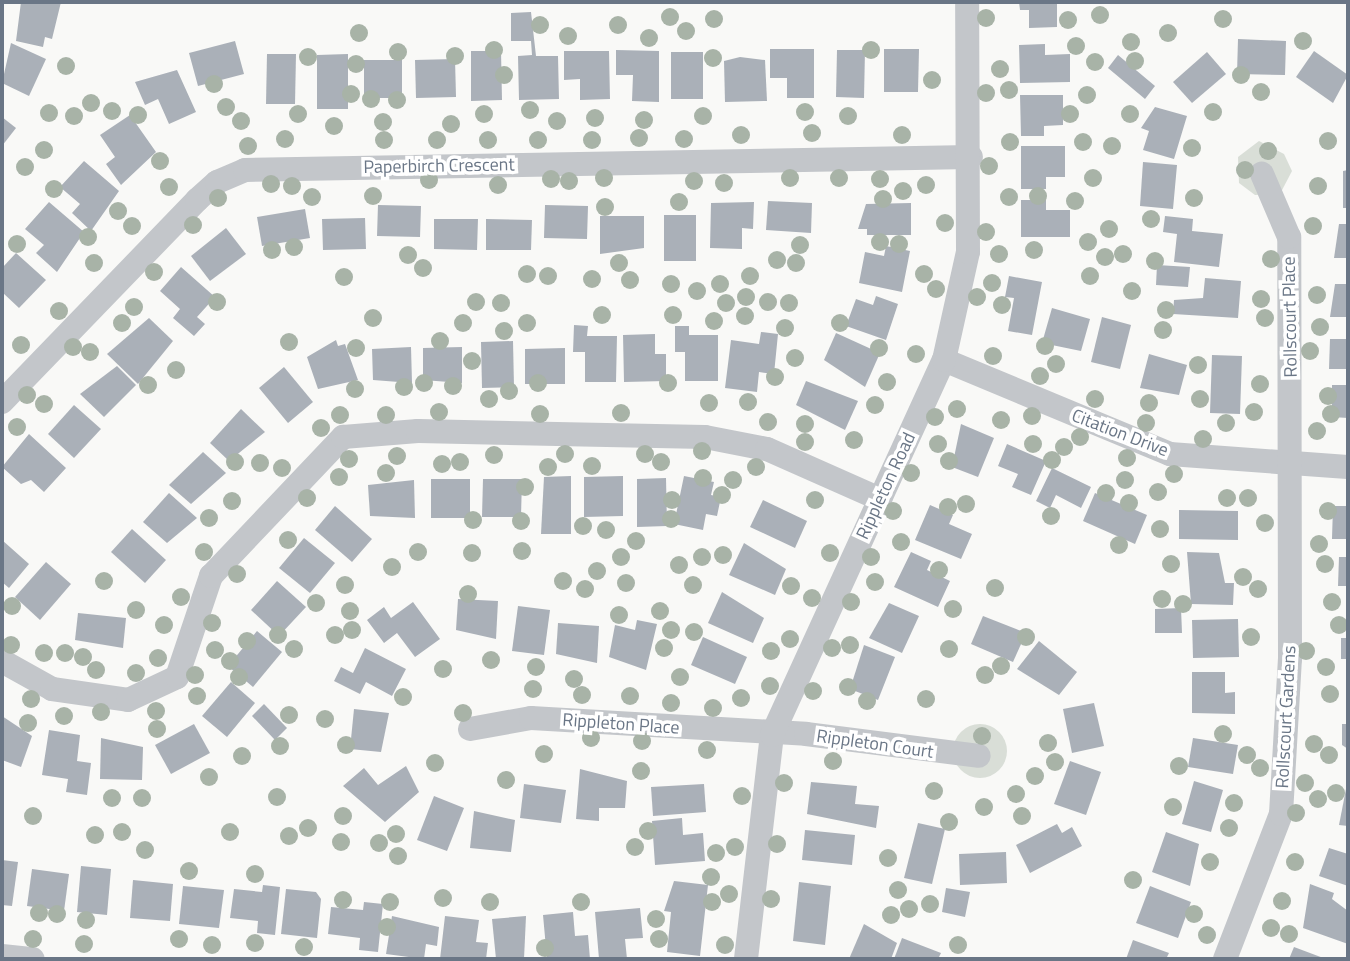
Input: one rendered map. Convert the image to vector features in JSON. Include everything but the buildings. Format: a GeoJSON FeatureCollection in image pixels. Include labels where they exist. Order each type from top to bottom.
{"type":"FeatureCollection","features":[{"type":"Feature","properties":{"kind":"street","name":"Rippleton Road"},"geometry":{"type":"LineString","coordinates":[[746,959],[772,735],[944,360],[968,252],[971,158],[967,2]]}},
{"type":"Feature","properties":{"kind":"street","name":"Paperbirch Crescent"},"geometry":{"type":"LineString","coordinates":[[2,402],[197,200],[217,182],[245,170],[971,158]]}},
{"type":"Feature","properties":{"kind":"street","name":"Rollscourt Place"},"geometry":{"type":"LineString","coordinates":[[1262,174],[1289,237],[1293,465]]}},
{"type":"Feature","properties":{"kind":"street","name":"Citation Drive"},"geometry":{"type":"LineString","coordinates":[[944,360],[1170,454],[1348,467]]}},
{"type":"Feature","properties":{"kind":"street"},"geometry":{"type":"LineString","coordinates":[[2,661],[52,689],[128,701],[177,677],[211,576],[343,438],[418,432],[705,437],[767,449],[880,499]]}},
{"type":"Feature","properties":{"kind":"street","name":"Rollscourt Gardens"},"geometry":{"type":"LineString","coordinates":[[1225,959],[1281,814],[1293,465]]}},
{"type":"Feature","properties":{"kind":"street","name":"Rippleton Place"},"geometry":{"type":"LineString","coordinates":[[470,729],[531,719],[772,735]]}},
{"type":"Feature","properties":{"kind":"street","name":"Rippleton Court"},"geometry":{"type":"LineString","coordinates":[[772,735],[979,756]]}},
{"type":"Feature","properties":{"kind":"street"},"geometry":{"type":"LineString","coordinates":[[2,956],[33,959]]}},
{"type":"Feature","properties":{"kind":"shaded area"},"geometry":{"type":"Polygon","coordinates":[[[1259,141],[1284,154],[1292,171],[1280,194],[1255,195],[1239,183],[1238,157],[1259,141]]]}},
{"type":"Feature","properties":{"kind":"shaded area"},"geometry":{"type":"Polygon","coordinates":[[[980,724],[999,732],[1007,751],[999,770],[980,778],[961,770],[953,751],[961,732],[980,724]]]}}]}
